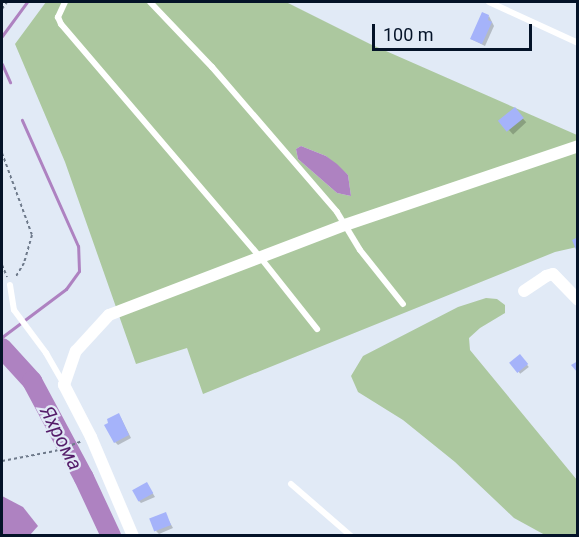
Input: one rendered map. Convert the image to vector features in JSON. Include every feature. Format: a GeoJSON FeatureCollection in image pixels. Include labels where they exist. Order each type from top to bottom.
{"type":"FeatureCollection","features":[{"type":"Feature","properties":{"kind":"street"},"geometry":{"type":"LineString","coordinates":[[134,536],[91,437],[64,385],[76,351],[110,315],[345,225],[578,146]]}},
{"type":"Feature","properties":{"kind":"street"},"geometry":{"type":"LineString","coordinates":[[524,291],[546,276],[553,274],[578,300]]}},
{"type":"Feature","properties":{"kind":"lane"},"geometry":{"type":"LineString","coordinates":[[65,2],[58,17],[61,24],[260,257],[317,329]]}},
{"type":"Feature","properties":{"kind":"lane"},"geometry":{"type":"LineString","coordinates":[[150,2],[212,67],[337,212],[360,250],[403,304]]}},
{"type":"Feature","properties":{"kind":"lane"},"geometry":{"type":"LineString","coordinates":[[489,2],[578,43]]}},
{"type":"Feature","properties":{"kind":"lane"},"geometry":{"type":"LineString","coordinates":[[10,285],[14,310],[46,353],[64,385]]}},
{"type":"Feature","properties":{"kind":"lane"},"geometry":{"type":"LineString","coordinates":[[291,484],[351,536]]}},
{"type":"Feature","properties":{"kind":"path"},"geometry":{"type":"LineString","coordinates":[[2,9],[7,2]]}},
{"type":"Feature","properties":{"kind":"path"},"geometry":{"type":"LineString","coordinates":[[2,153],[32,235],[24,263],[10,285]]}},
{"type":"Feature","properties":{"kind":"path"},"geometry":{"type":"LineString","coordinates":[[2,265],[10,285]]}},
{"type":"Feature","properties":{"kind":"path"},"geometry":{"type":"LineString","coordinates":[[2,461],[55,452],[80,442]]}},
{"type":"Feature","properties":{"kind":"green space"},"geometry":{"type":"Polygon","coordinates":[[[46,2],[286,2],[370,44],[577,135],[577,247],[555,252],[203,394],[187,348],[136,364],[65,162],[15,44],[46,2]],[[301,146],[296,149],[298,159],[337,193],[351,196],[348,175],[326,156],[301,146]]]}},
{"type":"Feature","properties":{"kind":"green space"},"geometry":{"type":"Polygon","coordinates":[[[486,298],[497,299],[505,305],[505,313],[480,328],[469,338],[470,350],[577,480],[577,535],[545,535],[514,518],[455,462],[403,420],[358,392],[351,376],[363,356],[458,307],[486,298]]]}},
{"type":"Feature","properties":{"kind":"shaded area"},"geometry":{"type":"Polygon","coordinates":[[[301,146],[326,156],[348,175],[351,196],[337,193],[298,159],[296,149],[301,146]]]}},
{"type":"Feature","properties":{"kind":"shaded area"},"geometry":{"type":"Polygon","coordinates":[[[2,496],[23,507],[38,526],[30,535],[2,535],[2,496]]]}},
{"type":"Feature","properties":{"kind":"building"},"geometry":{"type":"Polygon","coordinates":[[[482,12],[489,15],[488,20],[492,22],[482,44],[470,39],[482,12]]]}},
{"type":"Feature","properties":{"kind":"building"},"geometry":{"type":"Polygon","coordinates":[[[515,107],[524,118],[507,132],[498,121],[515,107]]]}},
{"type":"Feature","properties":{"kind":"building"},"geometry":{"type":"Polygon","coordinates":[[[578,237],[578,252],[577,252],[572,240],[578,237]]]}},
{"type":"Feature","properties":{"kind":"building"},"geometry":{"type":"Polygon","coordinates":[[[520,354],[528,364],[517,373],[509,363],[520,354]]]}},
{"type":"Feature","properties":{"kind":"building"},"geometry":{"type":"Polygon","coordinates":[[[578,361],[578,373],[571,365],[578,361]]]}},
{"type":"Feature","properties":{"kind":"building"},"geometry":{"type":"Polygon","coordinates":[[[119,413],[129,435],[114,443],[104,425],[108,423],[107,419],[119,413]]]}},
{"type":"Feature","properties":{"kind":"building"},"geometry":{"type":"Polygon","coordinates":[[[147,482],[153,493],[138,502],[132,490],[147,482]]]}},
{"type":"Feature","properties":{"kind":"building"},"geometry":{"type":"Polygon","coordinates":[[[166,512],[171,525],[154,532],[149,518],[166,512]]]}},
{"type":"Feature","properties":{"kind":"waterway"},"geometry":{"type":"LineString","coordinates":[[2,36],[27,2]]}},
{"type":"Feature","properties":{"kind":"waterway"},"geometry":{"type":"LineString","coordinates":[[2,64],[10,82]]}},
{"type":"Feature","properties":{"kind":"waterway"},"geometry":{"type":"LineString","coordinates":[[2,337],[66,289],[79,271],[78,246],[22,120]]}},
{"type":"Feature","properties":{"kind":"waterway","name":"Яхрома"},"geometry":{"type":"LineString","coordinates":[[2,348],[32,381],[84,478],[111,536]]}}]}
